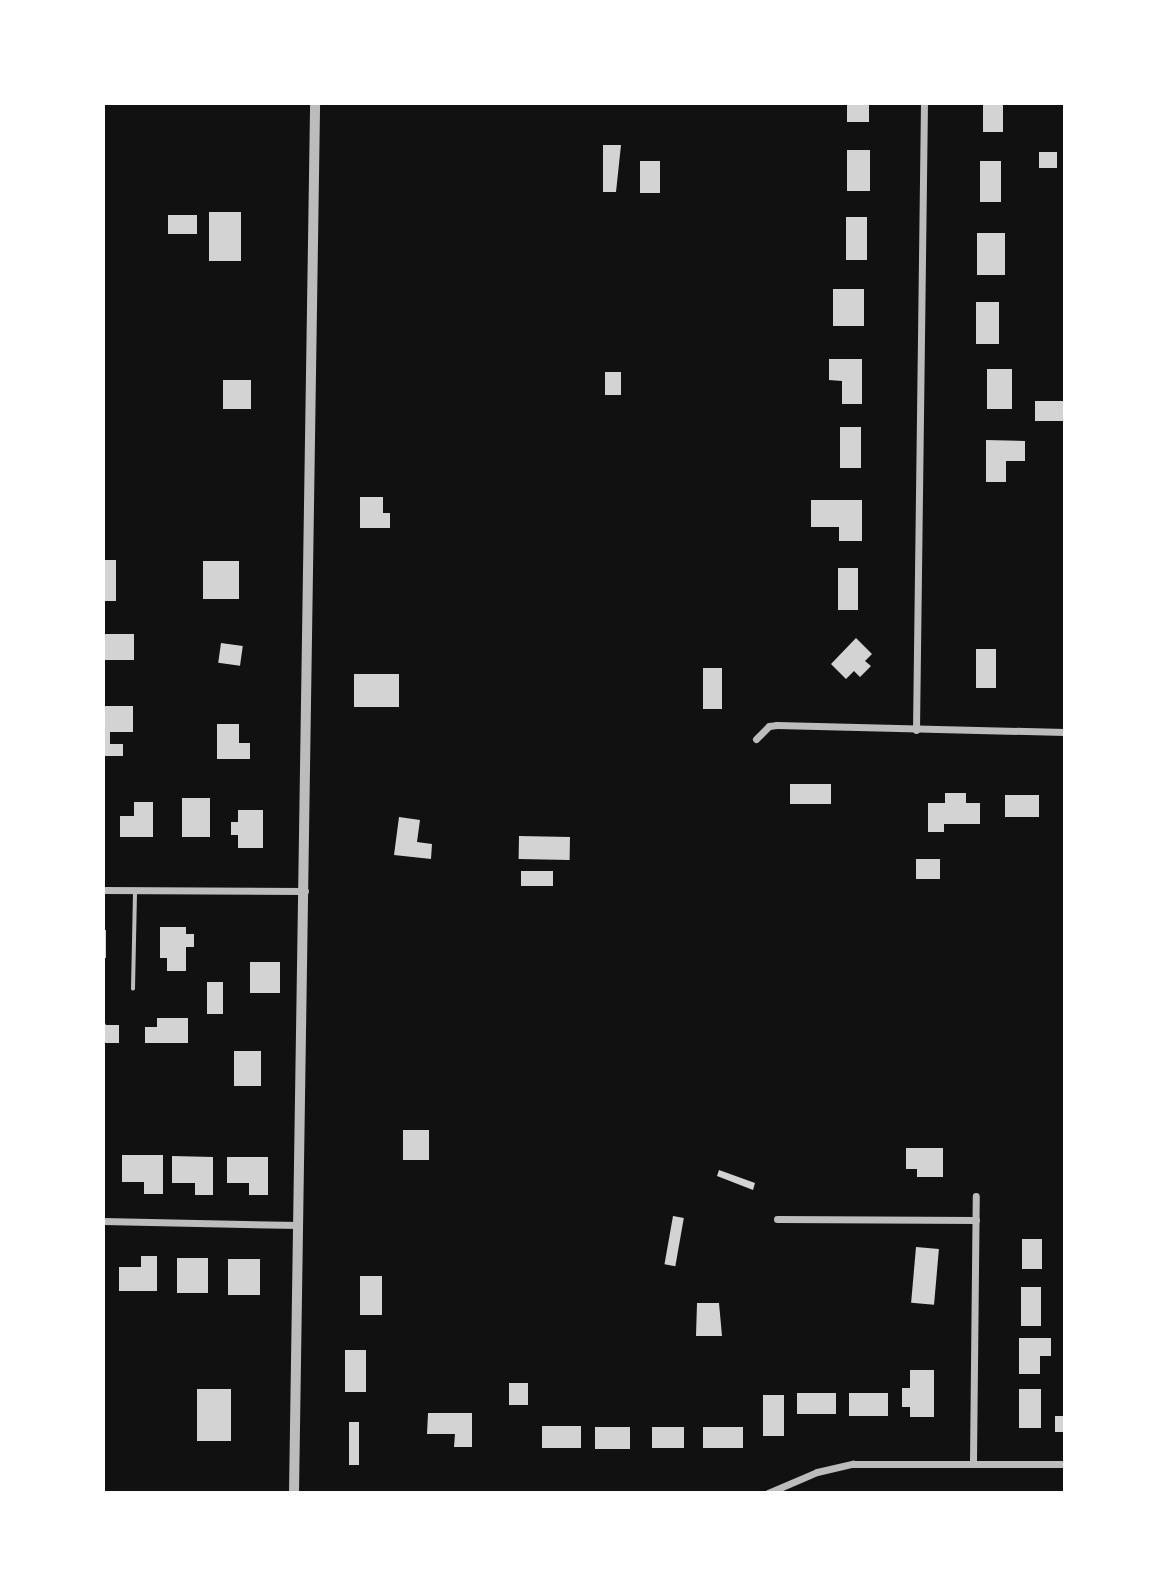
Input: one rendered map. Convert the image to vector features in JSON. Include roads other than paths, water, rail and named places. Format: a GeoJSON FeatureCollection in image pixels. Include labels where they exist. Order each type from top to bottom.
{"type":"FeatureCollection","features":[{"type":"Feature","properties":{"kind":"street"},"geometry":{"type":"LineString","coordinates":[[294,1493],[315,103]]}},
{"type":"Feature","properties":{"kind":"street"},"geometry":{"type":"LineString","coordinates":[[916,730],[924,103]]}},
{"type":"Feature","properties":{"kind":"street"},"geometry":{"type":"LineString","coordinates":[[756,739],[769,726],[777,725],[1065,732]]}},
{"type":"Feature","properties":{"kind":"street"},"geometry":{"type":"LineString","coordinates":[[103,890],[305,891]]}},
{"type":"Feature","properties":{"kind":"street"},"geometry":{"type":"LineString","coordinates":[[973,1461],[976,1196]]}},
{"type":"Feature","properties":{"kind":"street"},"geometry":{"type":"LineString","coordinates":[[777,1219],[976,1220]]}},
{"type":"Feature","properties":{"kind":"street"},"geometry":{"type":"LineString","coordinates":[[103,1221],[299,1225]]}},
{"type":"Feature","properties":{"kind":"street"},"geometry":{"type":"LineString","coordinates":[[768,1493],[846,1465],[973,1461],[1065,1464]]}},
{"type":"Feature","properties":{"kind":"lane"},"geometry":{"type":"LineString","coordinates":[[133,989],[135,890]]}}]}
